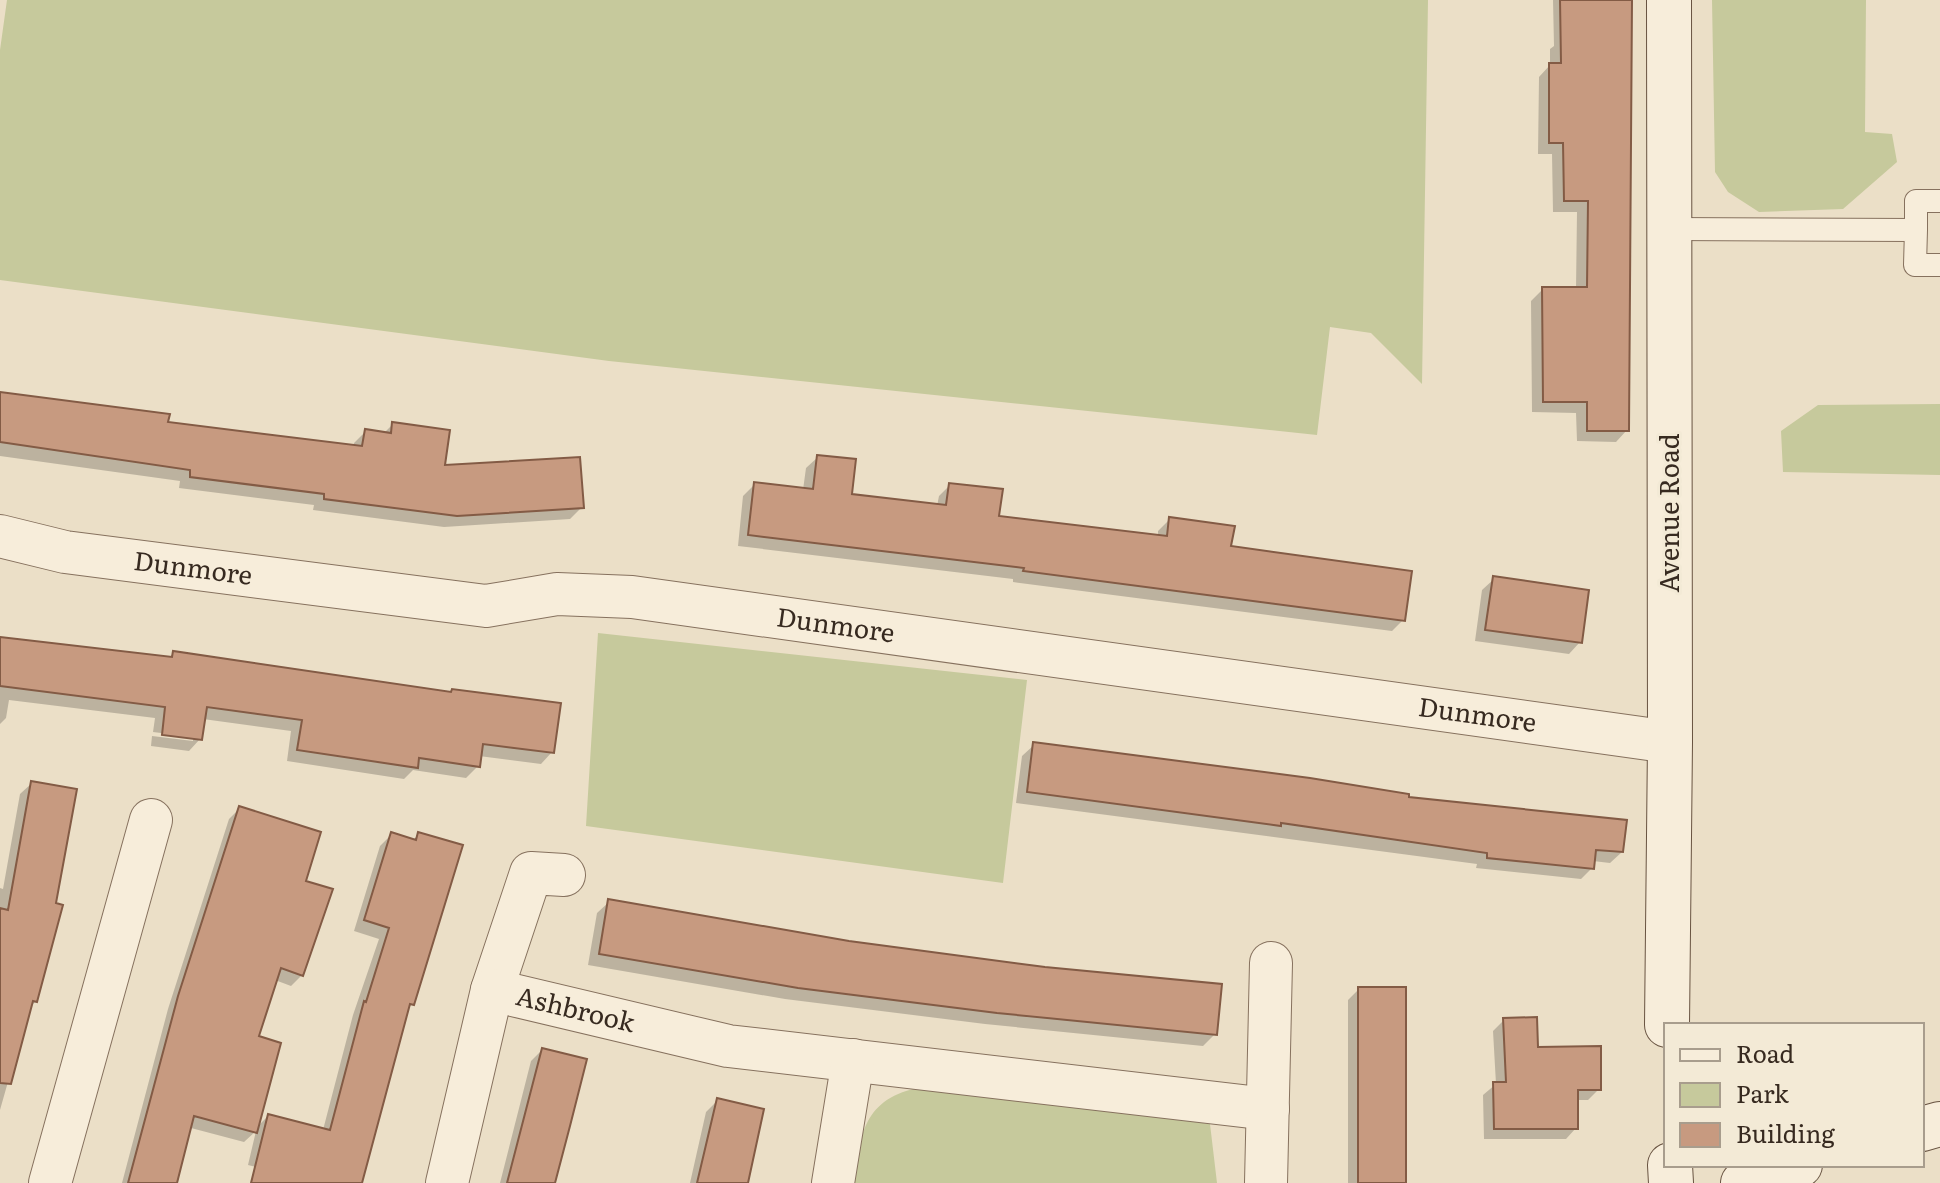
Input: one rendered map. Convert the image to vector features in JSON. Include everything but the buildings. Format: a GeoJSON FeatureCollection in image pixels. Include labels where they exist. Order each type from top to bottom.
{"type":"FeatureCollection","features":[{"type":"Feature","properties":{"kind":"street","name":"Avenue Road"},"geometry":{"type":"LineString","coordinates":[[1667,1023],[1670,742],[1669,0]]}},
{"type":"Feature","properties":{"kind":"street","name":"Dunmore"},"geometry":{"type":"LineString","coordinates":[[0,536],[65,552],[486,606],[557,594],[632,597],[1670,742]]}},
{"type":"Feature","properties":{"kind":"street"},"geometry":{"type":"LineString","coordinates":[[50,1183],[151,820]]}},
{"type":"Feature","properties":{"kind":"street"},"geometry":{"type":"LineString","coordinates":[[492,990],[531,873],[564,875]]}},
{"type":"Feature","properties":{"kind":"street"},"geometry":{"type":"LineString","coordinates":[[1266,1183],[1271,963]]}},
{"type":"Feature","properties":{"kind":"street","name":"Ashbrook"},"geometry":{"type":"LineString","coordinates":[[447,1183],[492,990],[728,1046],[1268,1109]]}},
{"type":"Feature","properties":{"kind":"street"},"geometry":{"type":"LineString","coordinates":[[833,1183],[853,1060]]}},
{"type":"Feature","properties":{"kind":"street"},"geometry":{"type":"LineString","coordinates":[[1743,1183],[1794,1167]]}},
{"type":"Feature","properties":{"kind":"lane"},"geometry":{"type":"LineString","coordinates":[[1940,201],[1916,201],[1915,265],[1940,265]]}},
{"type":"Feature","properties":{"kind":"lane"},"geometry":{"type":"LineString","coordinates":[[1670,229],[1916,230]]}},
{"type":"Feature","properties":{"kind":"green space"},"geometry":{"type":"Polygon","coordinates":[[[7,0],[1428,0],[1422,384],[1371,333],[1330,327],[1317,435],[609,361],[0,280],[0,50],[7,0]]]}},
{"type":"Feature","properties":{"kind":"green space"},"geometry":{"type":"Polygon","coordinates":[[[1712,0],[1866,0],[1865,132],[1892,134],[1897,162],[1843,209],[1759,212],[1728,192],[1715,172],[1712,0]]]}},
{"type":"Feature","properties":{"kind":"green space"},"geometry":{"type":"Polygon","coordinates":[[[1940,404],[1940,475],[1783,472],[1781,431],[1818,405],[1940,404]]]}},
{"type":"Feature","properties":{"kind":"green space"},"geometry":{"type":"Polygon","coordinates":[[[598,633],[1027,680],[1003,883],[586,826],[598,633]]]}},
{"type":"Feature","properties":{"kind":"green space"},"geometry":{"type":"Polygon","coordinates":[[[934,1085],[1210,1124],[1217,1183],[852,1183],[865,1128],[881,1104],[912,1089],[934,1085]]]}}]}
